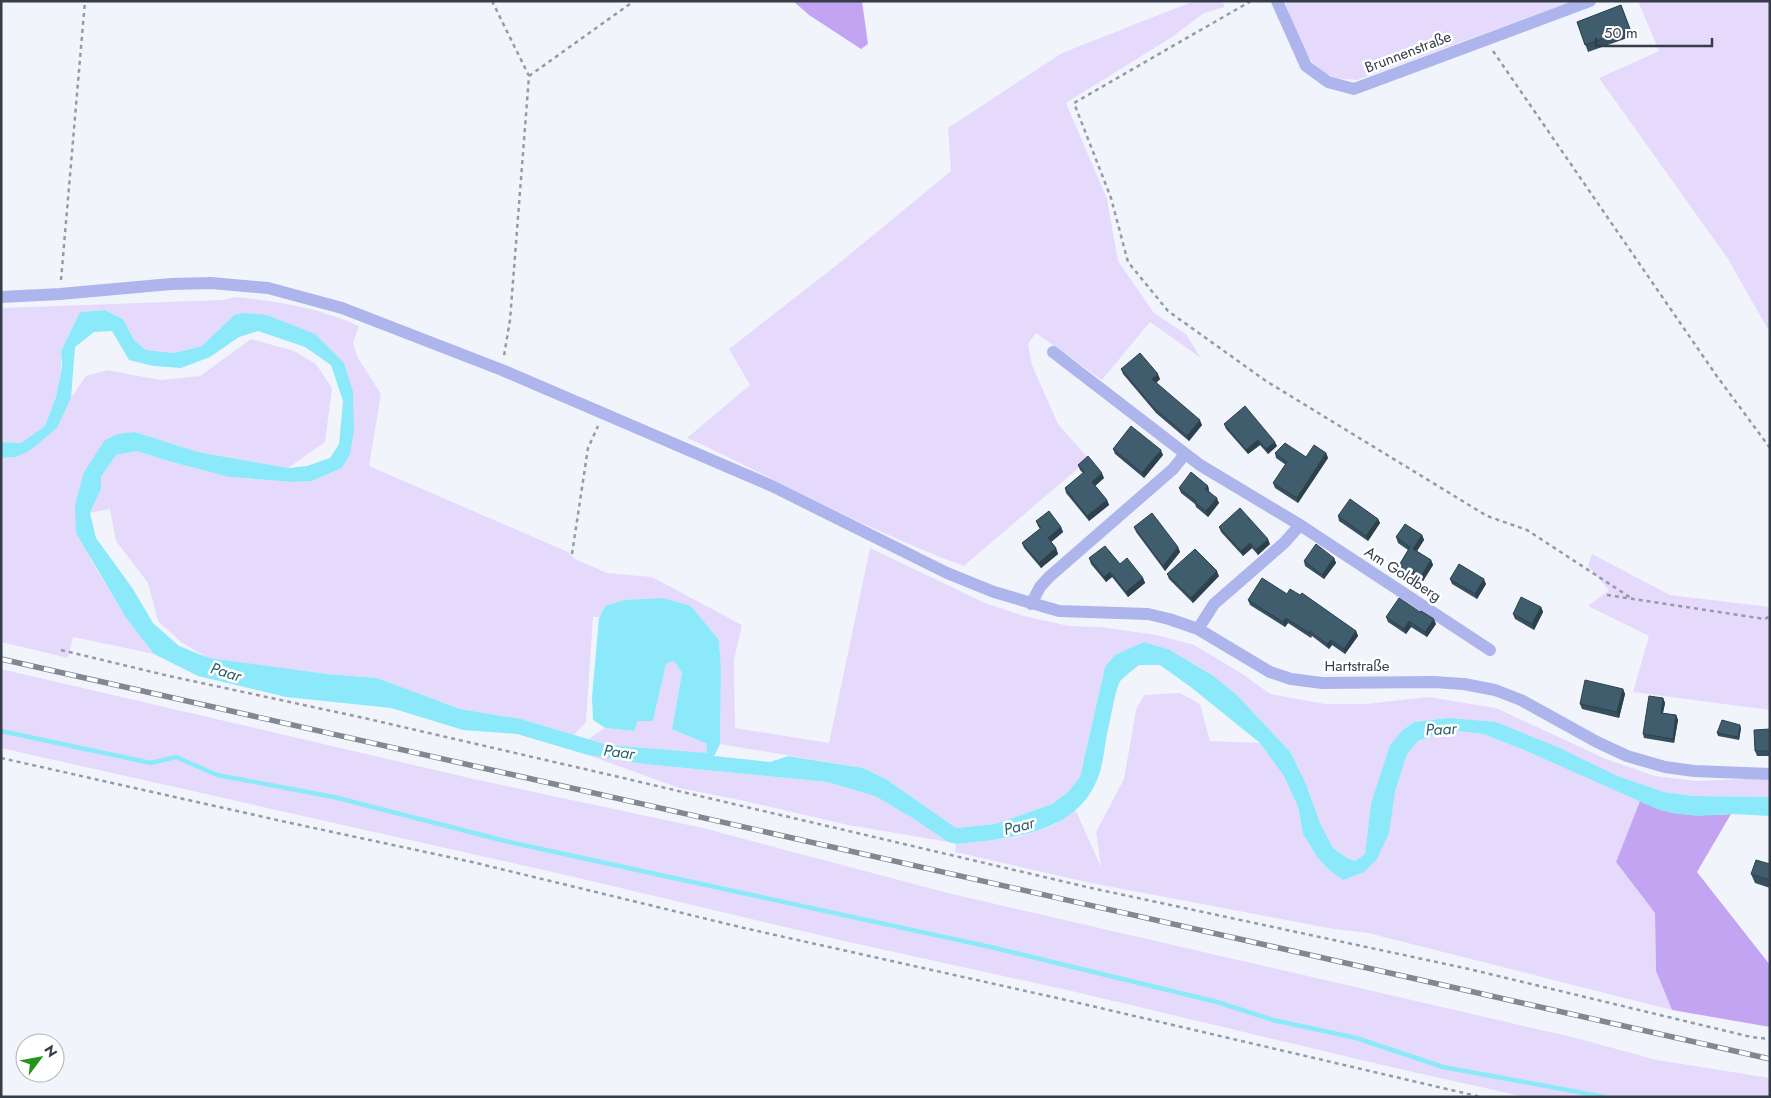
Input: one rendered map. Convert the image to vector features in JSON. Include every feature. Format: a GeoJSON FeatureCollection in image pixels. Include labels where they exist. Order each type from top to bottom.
{"type":"FeatureCollection","features":[{"type":"Feature","properties":{"kind":"street","name":"Brunnenstraße"},"geometry":{"type":"LineString","coordinates":[[1276,1],[1306,66],[1328,82],[1354,89],[1590,1]]}},
{"type":"Feature","properties":{"kind":"street","name":"Hartstraße"},"geometry":{"type":"LineString","coordinates":[[1,297],[187,283],[268,288],[342,308],[502,370],[772,486],[947,573],[994,592],[1031,604],[1059,611],[1148,614],[1169,619],[1198,630],[1270,672],[1291,679],[1322,683],[1434,682],[1464,684],[1495,690],[1521,700],[1597,742],[1627,756],[1665,767],[1694,771],[1770,774]]}},
{"type":"Feature","properties":{"kind":"street","name":"Am Goldberg"},"geometry":{"type":"LineString","coordinates":[[1052,352],[1200,465],[1300,524],[1490,650]]}},
{"type":"Feature","properties":{"kind":"street"},"geometry":{"type":"LineString","coordinates":[[1031,604],[1040,587],[1049,577],[1173,469],[1184,454]]}},
{"type":"Feature","properties":{"kind":"street"},"geometry":{"type":"LineString","coordinates":[[1198,630],[1214,604],[1284,543],[1300,524]]}},
{"type":"Feature","properties":{"kind":"path"},"geometry":{"type":"LineString","coordinates":[[60,294],[85,1]]}},
{"type":"Feature","properties":{"kind":"path"},"geometry":{"type":"LineString","coordinates":[[492,1],[529,76],[510,320],[502,370]]}},
{"type":"Feature","properties":{"kind":"path"},"geometry":{"type":"LineString","coordinates":[[529,76],[634,1]]}},
{"type":"Feature","properties":{"kind":"path"},"geometry":{"type":"LineString","coordinates":[[1251,1],[1074,103],[1111,198],[1128,262],[1168,312],[1266,381],[1487,516],[1527,530],[1631,598]]}},
{"type":"Feature","properties":{"kind":"path"},"geometry":{"type":"LineString","coordinates":[[1485,39],[1716,376],[1770,448]]}},
{"type":"Feature","properties":{"kind":"path"},"geometry":{"type":"LineString","coordinates":[[572,554],[588,448],[596,429],[606,414]]}},
{"type":"Feature","properties":{"kind":"path"},"geometry":{"type":"LineString","coordinates":[[1607,595],[1765,620],[1770,616]]}},
{"type":"Feature","properties":{"kind":"path"},"geometry":{"type":"LineString","coordinates":[[61,650],[606,774],[1091,888],[1469,969],[1751,1037],[1770,1039]]}},
{"type":"Feature","properties":{"kind":"path"},"geometry":{"type":"LineString","coordinates":[[1,758],[472,862],[744,928],[1066,1000],[1481,1097]]}},
{"type":"Feature","properties":{"kind":"shaded area"},"geometry":{"type":"Polygon","coordinates":[[[793,1],[862,1],[868,44],[861,49],[809,15],[793,1]]]}},
{"type":"Feature","properties":{"kind":"shaded area"},"geometry":{"type":"Polygon","coordinates":[[[1194,1],[1222,1],[1225,7],[1204,13],[1172,37],[1066,103],[1107,199],[1118,261],[1154,313],[1186,334],[1201,358],[1150,322],[1102,380],[1036,333],[1028,344],[1032,365],[1058,424],[1089,459],[964,566],[859,522],[687,438],[750,385],[729,349],[838,264],[951,171],[948,128],[1062,53],[1194,1]]]}},
{"type":"Feature","properties":{"kind":"shaded area"},"geometry":{"type":"Polygon","coordinates":[[[1285,1],[1573,1],[1357,80],[1334,77],[1323,72],[1315,64],[1302,45],[1285,1]]]}},
{"type":"Feature","properties":{"kind":"shaded area"},"geometry":{"type":"Polygon","coordinates":[[[1638,1],[1770,1],[1770,333],[1728,259],[1599,78],[1659,51],[1638,1]]]}},
{"type":"Feature","properties":{"kind":"shaded area"},"geometry":{"type":"Polygon","coordinates":[[[235,297],[298,306],[329,314],[359,326],[353,343],[358,358],[381,394],[369,466],[568,552],[575,559],[607,573],[652,577],[742,625],[734,660],[735,728],[829,743],[870,548],[985,603],[1024,616],[1069,626],[1100,627],[1157,635],[1194,645],[1241,673],[1270,694],[1325,704],[1366,704],[1428,697],[1496,708],[1606,759],[1655,776],[1697,781],[1770,778],[1770,797],[1694,796],[1664,792],[1448,718],[1414,722],[1403,730],[1371,804],[1365,855],[1355,861],[1333,848],[1320,823],[1306,784],[1291,753],[1236,694],[1212,675],[1170,650],[1105,667],[1080,777],[1068,792],[1052,804],[995,824],[956,828],[886,779],[863,768],[720,744],[721,670],[719,640],[691,606],[605,606],[599,617],[593,617],[586,722],[574,735],[521,719],[460,709],[377,678],[327,674],[208,658],[181,642],[158,621],[148,583],[116,541],[110,509],[90,513],[101,489],[101,477],[116,455],[137,451],[229,477],[294,482],[312,481],[342,468],[350,454],[344,363],[234,315],[202,346],[174,353],[146,350],[134,340],[123,319],[105,310],[80,312],[61,351],[61,370],[56,397],[45,426],[21,443],[1,442],[1,308],[222,300],[235,297]]]}},
{"type":"Feature","properties":{"kind":"shaded area"},"geometry":{"type":"Polygon","coordinates":[[[251,339],[294,351],[316,364],[332,388],[325,442],[288,468],[198,452],[135,432],[84,472],[91,560],[126,618],[154,654],[73,637],[68,658],[1,642],[1,458],[16,457],[57,428],[71,398],[86,376],[107,370],[160,380],[200,376],[251,339]]]}},
{"type":"Feature","properties":{"kind":"shaded area"},"geometry":{"type":"Polygon","coordinates":[[[1592,554],[1670,595],[1770,607],[1770,710],[1633,692],[1649,636],[1588,606],[1609,590],[1588,566],[1592,554]]]}},
{"type":"Feature","properties":{"kind":"shaded area"},"geometry":{"type":"Polygon","coordinates":[[[674,661],[682,673],[672,729],[707,744],[706,754],[608,745],[588,739],[605,728],[634,731],[638,721],[653,721],[666,664],[674,661]]]}},
{"type":"Feature","properties":{"kind":"shaded area"},"geometry":{"type":"Polygon","coordinates":[[[1,669],[478,780],[703,828],[948,893],[1572,1037],[1657,1060],[1770,1078],[1770,1097],[1525,1097],[570,876],[1,748],[1,669]]]}},
{"type":"Feature","properties":{"kind":"shaded area"},"geometry":{"type":"Polygon","coordinates":[[[1180,693],[1200,704],[1210,741],[1260,743],[1284,776],[1298,807],[1303,834],[1317,857],[1329,870],[1364,872],[1395,792],[1407,754],[1418,741],[1451,730],[1483,734],[1640,801],[1616,862],[1655,913],[1656,971],[1672,1010],[1368,933],[1334,929],[1091,883],[955,852],[956,844],[1018,837],[1052,826],[1076,811],[1101,867],[1096,832],[1124,779],[1136,710],[1144,695],[1180,693]]]}},
{"type":"Feature","properties":{"kind":"shaded area"},"geometry":{"type":"Polygon","coordinates":[[[588,755],[644,764],[827,782],[875,796],[948,842],[848,825],[679,788],[588,755]]]}},
{"type":"Feature","properties":{"kind":"shaded area"},"geometry":{"type":"Polygon","coordinates":[[[1640,801],[1673,813],[1731,814],[1697,872],[1770,965],[1770,1027],[1672,1010],[1656,971],[1655,913],[1616,862],[1640,801]]]}},
{"type":"Feature","properties":{"kind":"water","name":"Paar"},"geometry":{"type":"Polygon","coordinates":[[[105,310],[123,319],[134,340],[146,350],[174,353],[202,346],[234,315],[245,313],[267,315],[315,334],[344,363],[353,392],[354,431],[350,454],[342,468],[312,481],[294,482],[229,477],[137,451],[116,455],[101,477],[101,489],[90,513],[96,538],[133,589],[153,623],[179,646],[209,658],[327,674],[377,678],[460,709],[521,719],[608,745],[706,753],[707,744],[672,729],[682,673],[674,661],[666,664],[653,721],[638,721],[634,731],[605,728],[593,720],[592,697],[599,618],[605,606],[625,600],[663,598],[691,606],[719,640],[721,669],[720,744],[714,756],[770,762],[788,756],[863,768],[886,779],[956,828],[995,824],[1052,804],[1068,792],[1080,777],[1105,667],[1115,655],[1144,642],[1170,650],[1212,675],[1236,694],[1291,753],[1306,784],[1320,823],[1333,848],[1355,861],[1365,854],[1371,804],[1390,745],[1403,730],[1414,722],[1448,718],[1496,722],[1560,748],[1615,775],[1664,792],[1694,796],[1770,797],[1770,816],[1731,814],[1698,816],[1671,813],[1657,809],[1524,750],[1483,734],[1451,730],[1418,741],[1407,754],[1395,792],[1389,833],[1377,859],[1364,872],[1343,880],[1329,870],[1317,857],[1303,834],[1298,807],[1284,776],[1260,743],[1192,688],[1160,665],[1139,665],[1121,680],[1114,699],[1103,759],[1097,780],[1086,799],[1072,813],[1056,823],[1037,831],[1017,836],[956,844],[948,842],[875,796],[827,782],[644,764],[588,755],[517,734],[463,730],[391,708],[286,697],[198,676],[154,654],[126,618],[76,533],[75,505],[84,472],[105,440],[118,434],[135,432],[198,452],[288,468],[307,466],[330,458],[339,444],[343,401],[331,365],[305,347],[258,331],[239,337],[210,357],[181,368],[153,366],[129,360],[112,331],[94,332],[75,347],[71,398],[57,428],[29,451],[16,457],[1,458],[1,442],[21,443],[45,426],[56,397],[62,367],[61,351],[80,312],[105,310]]]}},
{"type":"Feature","properties":{"kind":"building"},"geometry":{"type":"Polygon","coordinates":[[[1621,5],[1630,29],[1585,45],[1577,22],[1621,5]]]}},
{"type":"Feature","properties":{"kind":"building"},"geometry":{"type":"Polygon","coordinates":[[[1140,353],[1158,374],[1152,379],[1200,420],[1187,436],[1154,408],[1121,369],[1140,353]]]}},
{"type":"Feature","properties":{"kind":"building"},"geometry":{"type":"Polygon","coordinates":[[[1245,406],[1275,442],[1266,449],[1258,440],[1246,450],[1224,424],[1245,406]]]}},
{"type":"Feature","properties":{"kind":"building"},"geometry":{"type":"Polygon","coordinates":[[[1131,426],[1161,450],[1142,473],[1113,449],[1131,426]]]}},
{"type":"Feature","properties":{"kind":"building"},"geometry":{"type":"Polygon","coordinates":[[[1285,443],[1306,457],[1314,445],[1326,453],[1297,498],[1273,483],[1287,462],[1275,453],[1285,443]]]}},
{"type":"Feature","properties":{"kind":"building"},"geometry":{"type":"Polygon","coordinates":[[[1088,456],[1102,473],[1092,482],[1107,500],[1087,516],[1065,488],[1084,472],[1078,465],[1088,456]]]}},
{"type":"Feature","properties":{"kind":"building"},"geometry":{"type":"Polygon","coordinates":[[[1191,472],[1208,486],[1205,489],[1217,498],[1206,511],[1179,488],[1191,472]]]}},
{"type":"Feature","properties":{"kind":"building"},"geometry":{"type":"Polygon","coordinates":[[[1350,499],[1378,519],[1366,536],[1338,516],[1350,499]]]}},
{"type":"Feature","properties":{"kind":"building"},"geometry":{"type":"Polygon","coordinates":[[[1240,508],[1268,539],[1256,550],[1250,543],[1241,551],[1219,527],[1240,508]]]}},
{"type":"Feature","properties":{"kind":"building"},"geometry":{"type":"Polygon","coordinates":[[[1049,511],[1061,527],[1048,538],[1056,548],[1039,563],[1022,543],[1041,528],[1036,521],[1049,511]]]}},
{"type":"Feature","properties":{"kind":"building"},"geometry":{"type":"Polygon","coordinates":[[[1152,513],[1178,547],[1163,566],[1134,527],[1152,513]]]}},
{"type":"Feature","properties":{"kind":"building"},"geometry":{"type":"Polygon","coordinates":[[[1405,524],[1422,535],[1413,549],[1431,560],[1421,576],[1411,570],[1408,574],[1398,567],[1410,547],[1396,537],[1405,524]]]}},
{"type":"Feature","properties":{"kind":"building"},"geometry":{"type":"Polygon","coordinates":[[[1316,544],[1334,558],[1322,575],[1304,561],[1316,544]]]}},
{"type":"Feature","properties":{"kind":"building"},"geometry":{"type":"Polygon","coordinates":[[[1105,546],[1120,564],[1127,558],[1143,578],[1126,592],[1110,572],[1104,577],[1089,558],[1105,546]]]}},
{"type":"Feature","properties":{"kind":"building"},"geometry":{"type":"Polygon","coordinates":[[[1195,549],[1217,571],[1191,598],[1167,574],[1195,549]]]}},
{"type":"Feature","properties":{"kind":"building"},"geometry":{"type":"Polygon","coordinates":[[[1459,564],[1484,579],[1475,594],[1450,579],[1459,564]]]}},
{"type":"Feature","properties":{"kind":"building"},"geometry":{"type":"Polygon","coordinates":[[[1262,578],[1287,594],[1290,589],[1300,595],[1302,593],[1356,631],[1344,649],[1331,640],[1327,644],[1310,631],[1309,633],[1286,618],[1283,622],[1248,600],[1262,578]]]}},
{"type":"Feature","properties":{"kind":"building"},"geometry":{"type":"Polygon","coordinates":[[[1521,597],[1541,607],[1532,624],[1513,614],[1521,597]]]}},
{"type":"Feature","properties":{"kind":"building"},"geometry":{"type":"Polygon","coordinates":[[[1399,598],[1434,619],[1425,632],[1409,621],[1404,629],[1386,617],[1399,598]]]}},
{"type":"Feature","properties":{"kind":"building"},"geometry":{"type":"Polygon","coordinates":[[[1585,680],[1623,689],[1617,712],[1580,704],[1585,680]]]}},
{"type":"Feature","properties":{"kind":"building"},"geometry":{"type":"Polygon","coordinates":[[[1649,696],[1663,698],[1661,713],[1676,715],[1673,739],[1643,734],[1649,696]]]}},
{"type":"Feature","properties":{"kind":"building"},"geometry":{"type":"Polygon","coordinates":[[[1722,720],[1740,725],[1738,737],[1717,733],[1722,720]]]}},
{"type":"Feature","properties":{"kind":"building"},"geometry":{"type":"Polygon","coordinates":[[[1770,729],[1770,751],[1755,751],[1754,730],[1770,729]]]}},
{"type":"Feature","properties":{"kind":"building"},"geometry":{"type":"Polygon","coordinates":[[[1756,860],[1770,864],[1770,880],[1751,874],[1756,860]]]}},
{"type":"Feature","properties":{"kind":"waterway"},"geometry":{"type":"LineString","coordinates":[[1,731],[151,763],[176,757],[217,775],[334,797],[509,842],[995,948],[1217,1002],[1273,1020],[1356,1038],[1443,1067],[1605,1097]]}},
{"type":"Feature","properties":{"kind":"railway"},"geometry":{"type":"LineString","coordinates":[[1,659],[1770,1059]]}}]}
